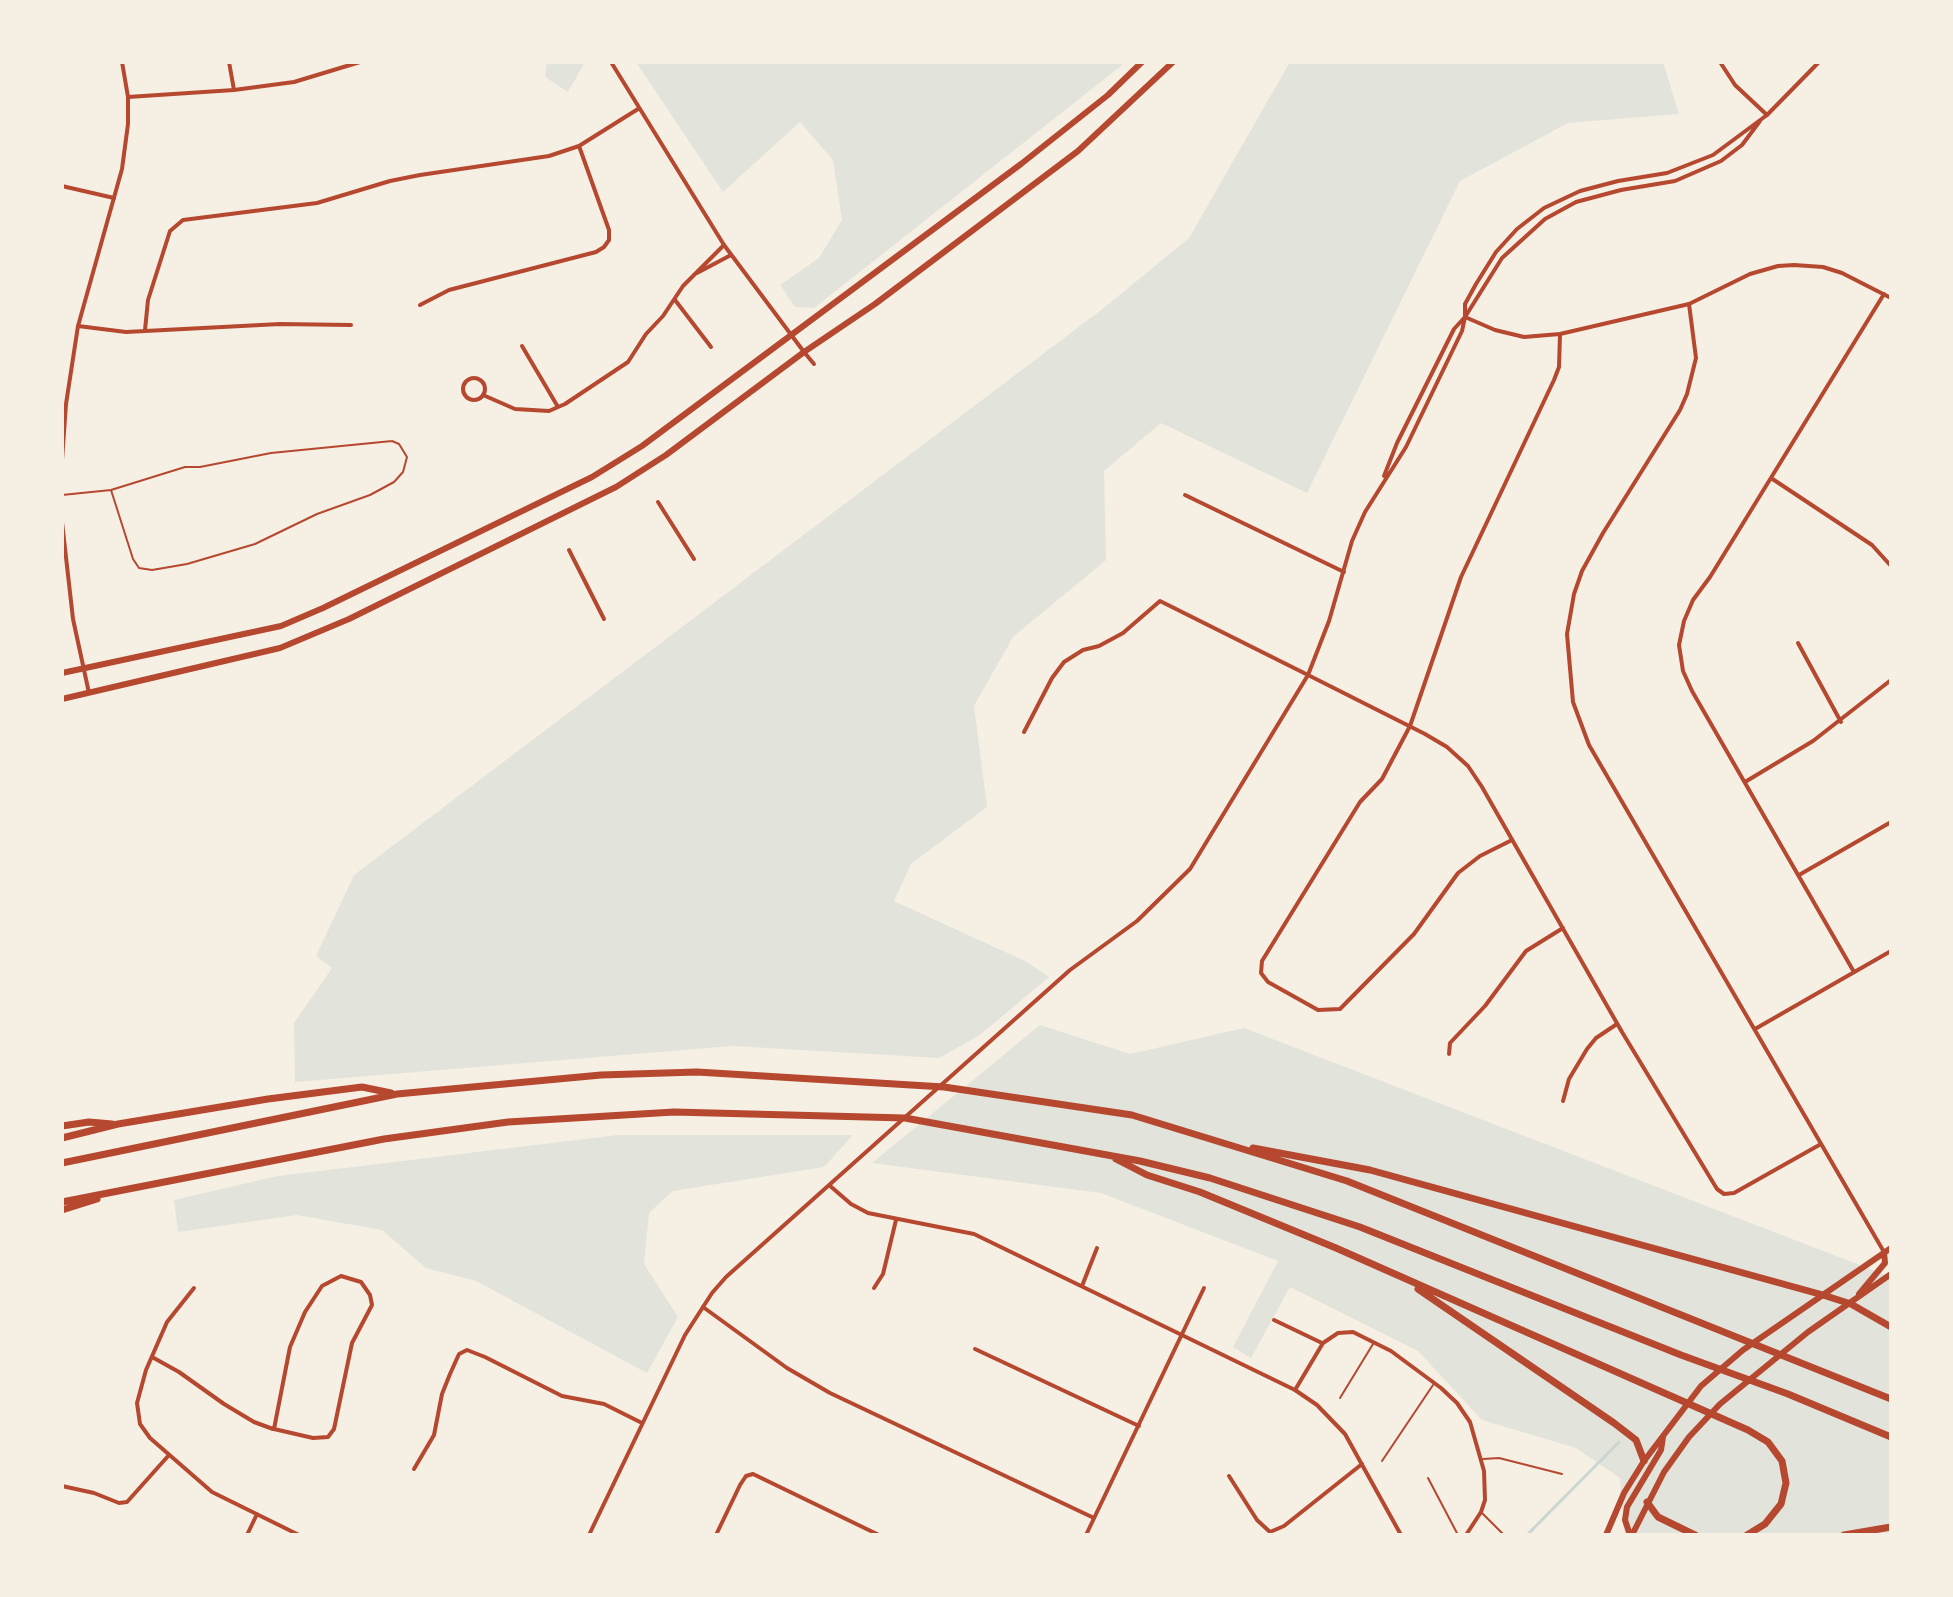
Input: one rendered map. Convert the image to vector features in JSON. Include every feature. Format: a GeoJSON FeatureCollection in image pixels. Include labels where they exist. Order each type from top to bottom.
{"type":"FeatureCollection","features":[{"type":"Feature","properties":{"kind":"highway"},"geometry":{"type":"LineString","coordinates":[[62,1163],[397,1094],[617,1075],[697,1072],[944,1087],[1132,1115],[1347,1181],[1891,1399]]}},
{"type":"Feature","properties":{"kind":"highway"},"geometry":{"type":"LineString","coordinates":[[62,1138],[118,1124],[268,1099],[362,1087],[397,1094]]}},
{"type":"Feature","properties":{"kind":"highway"},"geometry":{"type":"LineString","coordinates":[[62,1202],[384,1139],[508,1122],[674,1112],[905,1118],[1210,1178],[1360,1227],[1891,1437]]}},
{"type":"Feature","properties":{"kind":"highway"},"geometry":{"type":"LineString","coordinates":[[62,1126],[89,1122],[118,1124]]}},
{"type":"Feature","properties":{"kind":"highway"},"geometry":{"type":"LineString","coordinates":[[1215,1140],[1370,1170],[1852,1302],[1891,1327]]}},
{"type":"Feature","properties":{"kind":"highway"},"geometry":{"type":"LineString","coordinates":[[1109,1156],[1147,1175],[1200,1192],[1336,1248],[1729,1420],[1768,1442],[1782,1461],[1786,1483],[1781,1504],[1765,1524],[1747,1535]]}},
{"type":"Feature","properties":{"kind":"highway"},"geometry":{"type":"LineString","coordinates":[[62,1210],[130,1189]]}},
{"type":"Feature","properties":{"kind":"highway"},"geometry":{"type":"LineString","coordinates":[[1407,1281],[1614,1423],[1636,1440],[1644,1461]]}},
{"type":"Feature","properties":{"kind":"highway"},"geometry":{"type":"LineString","coordinates":[[1647,1502],[1658,1517],[1695,1535]]}},
{"type":"Feature","properties":{"kind":"highway"},"geometry":{"type":"LineString","coordinates":[[1844,1535],[1891,1527]]}},
{"type":"Feature","properties":{"kind":"main road"},"geometry":{"type":"LineString","coordinates":[[62,673],[281,626],[592,477],[642,446],[1021,164],[1108,95],[1142,62]]}},
{"type":"Feature","properties":{"kind":"main road"},"geometry":{"type":"LineString","coordinates":[[62,699],[280,648],[338,625],[616,487],[666,455],[804,352],[875,304],[1078,151],[1173,62]]}},
{"type":"Feature","properties":{"kind":"main road"},"geometry":{"type":"LineString","coordinates":[[1606,1535],[1624,1493],[1644,1461],[1701,1386],[1743,1350],[1888,1250]]}},
{"type":"Feature","properties":{"kind":"main road"},"geometry":{"type":"LineString","coordinates":[[1852,1302],[1885,1263],[1888,1250]]}},
{"type":"Feature","properties":{"kind":"main road"},"geometry":{"type":"LineString","coordinates":[[1631,1535],[1647,1502],[1689,1437],[1720,1404],[1808,1332],[1891,1274]]}},
{"type":"Feature","properties":{"kind":"main road"},"geometry":{"type":"LineString","coordinates":[[1631,1535],[1625,1520],[1627,1507],[1661,1450],[1664,1433]]}},
{"type":"Feature","properties":{"kind":"street"},"geometry":{"type":"LineString","coordinates":[[62,460],[66,404],[78,326],[122,169],[128,97],[122,62]]}},
{"type":"Feature","properties":{"kind":"street"},"geometry":{"type":"LineString","coordinates":[[229,62],[234,90]]}},
{"type":"Feature","properties":{"kind":"street"},"geometry":{"type":"LineString","coordinates":[[128,97],[234,90],[294,82],[342,64],[360,62]]}},
{"type":"Feature","properties":{"kind":"street"},"geometry":{"type":"LineString","coordinates":[[611,62],[724,245],[814,364]]}},
{"type":"Feature","properties":{"kind":"street"},"geometry":{"type":"LineString","coordinates":[[1720,62],[1735,85],[1767,115]]}},
{"type":"Feature","properties":{"kind":"street"},"geometry":{"type":"LineString","coordinates":[[1380,485],[1406,447],[1462,331],[1465,304],[1494,254],[1517,229],[1544,208],[1594,186],[1667,173],[1690,166],[1722,150],[1767,115],[1819,62]]}},
{"type":"Feature","properties":{"kind":"street"},"geometry":{"type":"LineString","coordinates":[[145,330],[148,300],[170,231],[183,220],[317,203],[395,180],[548,156],[579,146],[638,109]]}},
{"type":"Feature","properties":{"kind":"street"},"geometry":{"type":"LineString","coordinates":[[589,1535],[685,1335],[730,1273],[1070,970],[1137,921],[1190,869],[1308,675],[1329,621],[1352,541],[1397,443],[1454,329],[1502,258],[1545,219],[1576,202],[1600,194],[1663,184],[1689,176],[1732,153],[1751,135],[1760,121]]}},
{"type":"Feature","properties":{"kind":"street"},"geometry":{"type":"LineString","coordinates":[[420,305],[449,290],[596,252],[604,247],[610,237],[609,230],[579,146]]}},
{"type":"Feature","properties":{"kind":"street"},"geometry":{"type":"LineString","coordinates":[[62,186],[114,198]]}},
{"type":"Feature","properties":{"kind":"street"},"geometry":{"type":"LineString","coordinates":[[483,395],[515,409],[549,411],[558,407],[628,362],[691,276],[724,245]]}},
{"type":"Feature","properties":{"kind":"street"},"geometry":{"type":"LineString","coordinates":[[691,276],[731,255]]}},
{"type":"Feature","properties":{"kind":"street"},"geometry":{"type":"LineString","coordinates":[[1465,317],[1495,330],[1524,337],[1560,334],[1689,304],[1750,274],[1794,265],[1823,267],[1842,273],[1891,298]]}},
{"type":"Feature","properties":{"kind":"street"},"geometry":{"type":"LineString","coordinates":[[1854,972],[1692,691],[1683,671],[1679,645],[1693,600],[1884,294]]}},
{"type":"Feature","properties":{"kind":"street"},"geometry":{"type":"LineString","coordinates":[[675,300],[711,347]]}},
{"type":"Feature","properties":{"kind":"street"},"geometry":{"type":"LineString","coordinates":[[1689,304],[1696,349],[1692,381],[1680,410],[1582,571],[1574,594],[1567,634],[1573,702],[1589,745],[1822,1144],[1888,1250]]}},
{"type":"Feature","properties":{"kind":"street"},"geometry":{"type":"LineString","coordinates":[[78,326],[113,332],[280,324],[351,325]]}},
{"type":"Feature","properties":{"kind":"street"},"geometry":{"type":"LineString","coordinates":[[1512,840],[1480,856],[1458,873],[1414,934],[1340,1009],[1318,1010],[1268,982],[1261,973],[1262,961],[1360,802],[1382,779],[1410,726],[1461,577],[1559,367],[1560,334]]}},
{"type":"Feature","properties":{"kind":"street"},"geometry":{"type":"LineString","coordinates":[[522,346],[558,407]]}},
{"type":"Feature","properties":{"kind":"street"},"geometry":{"type":"LineString","coordinates":[[475,378],[482,382],[485,388],[483,395],[478,399],[467,398],[463,390],[466,381],[475,378]]}},
{"type":"Feature","properties":{"kind":"street"},"geometry":{"type":"LineString","coordinates":[[1771,478],[1872,545],[1891,566]]}},
{"type":"Feature","properties":{"kind":"street"},"geometry":{"type":"LineString","coordinates":[[1185,495],[1344,572]]}},
{"type":"Feature","properties":{"kind":"street"},"geometry":{"type":"LineString","coordinates":[[658,502],[694,559]]}},
{"type":"Feature","properties":{"kind":"street"},"geometry":{"type":"LineString","coordinates":[[62,522],[67,575],[89,693]]}},
{"type":"Feature","properties":{"kind":"street"},"geometry":{"type":"LineString","coordinates":[[569,550],[604,619]]}},
{"type":"Feature","properties":{"kind":"street"},"geometry":{"type":"LineString","coordinates":[[1024,732],[1052,678],[1064,662],[1123,633],[1160,601],[1410,726],[1447,747],[1468,766],[1710,1179],[1724,1194],[1734,1193],[1822,1144]]}},
{"type":"Feature","properties":{"kind":"street"},"geometry":{"type":"LineString","coordinates":[[1798,643],[1841,722]]}},
{"type":"Feature","properties":{"kind":"street"},"geometry":{"type":"LineString","coordinates":[[1745,782],[1841,722],[1891,680]]}},
{"type":"Feature","properties":{"kind":"street"},"geometry":{"type":"LineString","coordinates":[[1799,875],[1891,822]]}},
{"type":"Feature","properties":{"kind":"street"},"geometry":{"type":"LineString","coordinates":[[1449,1054],[1450,1043],[1485,1006],[1526,951],[1563,928]]}},
{"type":"Feature","properties":{"kind":"street"},"geometry":{"type":"LineString","coordinates":[[1755,1029],[1891,951]]}},
{"type":"Feature","properties":{"kind":"street"},"geometry":{"type":"LineString","coordinates":[[1563,1101],[1569,1079],[1587,1049],[1596,1038],[1618,1024]]}},
{"type":"Feature","properties":{"kind":"street"},"geometry":{"type":"LineString","coordinates":[[829,1185],[859,1209],[896,1220],[974,1234],[1295,1390],[1317,1405],[1337,1425],[1401,1535]]}},
{"type":"Feature","properties":{"kind":"street"},"geometry":{"type":"LineString","coordinates":[[874,1288],[883,1274],[896,1220]]}},
{"type":"Feature","properties":{"kind":"street"},"geometry":{"type":"LineString","coordinates":[[1082,1286],[1097,1248]]}},
{"type":"Feature","properties":{"kind":"street"},"geometry":{"type":"LineString","coordinates":[[152,1357],[254,1422],[274,1429],[313,1438],[328,1437],[334,1429],[352,1343],[372,1310],[370,1295],[357,1279],[341,1276],[326,1282],[305,1312],[290,1347],[274,1429]]}},
{"type":"Feature","properties":{"kind":"street"},"geometry":{"type":"LineString","coordinates":[[194,1288],[167,1322],[138,1396],[138,1417],[147,1434],[212,1492],[299,1535]]}},
{"type":"Feature","properties":{"kind":"street"},"geometry":{"type":"LineString","coordinates":[[1086,1535],[1204,1288]]}},
{"type":"Feature","properties":{"kind":"street"},"geometry":{"type":"LineString","coordinates":[[703,1307],[787,1368],[830,1393],[1094,1518]]}},
{"type":"Feature","properties":{"kind":"street"},"geometry":{"type":"LineString","coordinates":[[1274,1320],[1323,1343]]}},
{"type":"Feature","properties":{"kind":"street"},"geometry":{"type":"LineString","coordinates":[[1295,1390],[1323,1343],[1338,1333],[1353,1332],[1374,1342],[1457,1403],[1464,1412],[1481,1460],[1485,1485],[1481,1512],[1466,1535]]}},
{"type":"Feature","properties":{"kind":"street"},"geometry":{"type":"LineString","coordinates":[[975,1349],[1140,1426]]}},
{"type":"Feature","properties":{"kind":"street"},"geometry":{"type":"LineString","coordinates":[[414,1469],[434,1435],[442,1394],[450,1374],[459,1354],[467,1350],[562,1396],[604,1404],[642,1423]]}},
{"type":"Feature","properties":{"kind":"street"},"geometry":{"type":"LineString","coordinates":[[62,1486],[94,1493],[119,1503],[127,1502],[169,1455]]}},
{"type":"Feature","properties":{"kind":"street"},"geometry":{"type":"LineString","coordinates":[[1229,1476],[1257,1520],[1270,1532],[1284,1526],[1362,1464]]}},
{"type":"Feature","properties":{"kind":"street"},"geometry":{"type":"LineString","coordinates":[[716,1535],[740,1485],[746,1476],[753,1474],[879,1535]]}},
{"type":"Feature","properties":{"kind":"street"},"geometry":{"type":"LineString","coordinates":[[247,1535],[257,1514]]}},
{"type":"Feature","properties":{"kind":"lane"},"geometry":{"type":"LineString","coordinates":[[62,495],[111,490],[185,467],[200,467],[271,453],[392,441],[399,444],[407,457],[403,472],[394,482],[370,495],[317,514],[255,544],[187,564],[152,570],[139,568],[133,559],[111,490]]}},
{"type":"Feature","properties":{"kind":"lane"},"geometry":{"type":"LineString","coordinates":[[1340,1398],[1374,1342]]}},
{"type":"Feature","properties":{"kind":"lane"},"geometry":{"type":"LineString","coordinates":[[1382,1461],[1434,1384]]}},
{"type":"Feature","properties":{"kind":"lane"},"geometry":{"type":"LineString","coordinates":[[1481,1460],[1499,1458],[1562,1474]]}},
{"type":"Feature","properties":{"kind":"lane"},"geometry":{"type":"LineString","coordinates":[[1428,1478],[1458,1535]]}},
{"type":"Feature","properties":{"kind":"lane"},"geometry":{"type":"LineString","coordinates":[[1481,1512],[1504,1535]]}},
{"type":"Feature","properties":{"kind":"shaded area"},"geometry":{"type":"Polygon","coordinates":[[[547,62],[585,62],[568,92],[545,77],[547,62]]]}},
{"type":"Feature","properties":{"kind":"shaded area"},"geometry":{"type":"Polygon","coordinates":[[[636,62],[1126,62],[814,308],[795,307],[780,285],[819,258],[842,220],[833,160],[800,122],[723,192],[636,62]]]}},
{"type":"Feature","properties":{"kind":"shaded area"},"geometry":{"type":"Polygon","coordinates":[[[1290,62],[1663,62],[1679,114],[1568,123],[1460,181],[1307,493],[1161,423],[1104,471],[1106,560],[1013,637],[974,706],[987,807],[911,864],[894,901],[1027,962],[1049,977],[980,1035],[939,1058],[732,1046],[295,1082],[294,1023],[332,968],[316,956],[354,875],[1105,307],[1189,238],[1290,62]]]}},
{"type":"Feature","properties":{"kind":"shaded area"},"geometry":{"type":"Polygon","coordinates":[[[1040,1025],[1130,1054],[1244,1028],[1891,1277],[1891,1535],[1624,1535],[1620,1478],[1576,1448],[1482,1420],[1418,1351],[1290,1287],[1251,1358],[1233,1347],[1278,1261],[1101,1193],[872,1163],[1040,1025]]]}},
{"type":"Feature","properties":{"kind":"shaded area"},"geometry":{"type":"Polygon","coordinates":[[[618,1135],[853,1135],[824,1167],[673,1191],[649,1213],[644,1264],[678,1317],[647,1373],[476,1281],[426,1268],[382,1230],[297,1215],[178,1232],[174,1200],[278,1176],[618,1135]]]}},
{"type":"Feature","properties":{"kind":"waterway"},"geometry":{"type":"LineString","coordinates":[[1527,1535],[1619,1442]]}}]}
